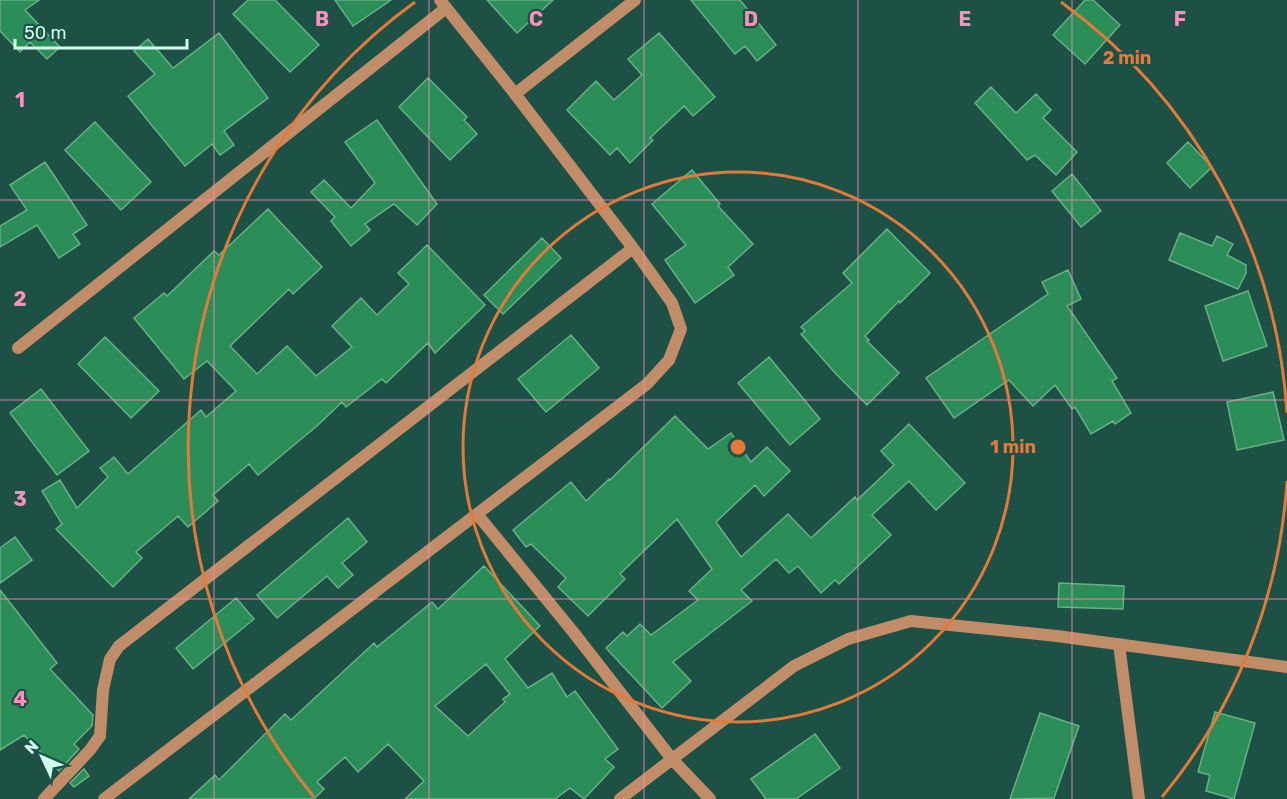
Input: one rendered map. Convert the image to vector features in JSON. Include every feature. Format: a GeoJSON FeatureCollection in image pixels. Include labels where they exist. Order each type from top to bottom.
{"type":"FeatureCollection","features":[{"type":"Feature","properties":{"kind":"street"},"geometry":{"type":"LineString","coordinates":[[515,94],[635,0]]}},
{"type":"Feature","properties":{"kind":"street"},"geometry":{"type":"LineString","coordinates":[[18,348],[443,4],[633,248],[672,303],[681,329],[669,360],[647,384],[104,799]]}},
{"type":"Feature","properties":{"kind":"street"},"geometry":{"type":"LineString","coordinates":[[44,799],[90,750],[100,736],[103,690],[110,659],[119,646],[633,248]]}},
{"type":"Feature","properties":{"kind":"street"},"geometry":{"type":"LineString","coordinates":[[477,514],[672,759],[710,799]]}},
{"type":"Feature","properties":{"kind":"street"},"geometry":{"type":"LineString","coordinates":[[620,799],[794,666],[848,639],[911,621],[1119,644],[1287,667]]}},
{"type":"Feature","properties":{"kind":"street"},"geometry":{"type":"LineString","coordinates":[[1119,644],[1139,799]]}},
{"type":"Feature","properties":{"kind":"building"},"geometry":{"type":"Polygon","coordinates":[[[0,0],[39,0],[25,10],[60,47],[47,59],[30,42],[20,52],[0,31],[0,0]]]}},
{"type":"Feature","properties":{"kind":"building"},"geometry":{"type":"Polygon","coordinates":[[[248,0],[275,0],[319,45],[290,72],[233,14],[248,0]]]}},
{"type":"Feature","properties":{"kind":"building"},"geometry":{"type":"Polygon","coordinates":[[[335,0],[391,0],[353,26],[335,0]]]}},
{"type":"Feature","properties":{"kind":"building"},"geometry":{"type":"Polygon","coordinates":[[[487,0],[553,0],[517,33],[487,0]]]}},
{"type":"Feature","properties":{"kind":"building"},"geometry":{"type":"Polygon","coordinates":[[[691,0],[740,0],[776,45],[757,61],[745,46],[735,54],[691,0]]]}},
{"type":"Feature","properties":{"kind":"building"},"geometry":{"type":"Polygon","coordinates":[[[1085,0],[1093,0],[1120,25],[1085,64],[1053,35],[1085,0]]]}},
{"type":"Feature","properties":{"kind":"building"},"geometry":{"type":"Polygon","coordinates":[[[219,33],[268,98],[224,131],[234,145],[220,155],[212,144],[185,166],[128,96],[155,74],[134,51],[148,39],[173,68],[219,33]]]}},
{"type":"Feature","properties":{"kind":"building"},"geometry":{"type":"Polygon","coordinates":[[[659,33],[715,97],[693,116],[684,106],[650,138],[653,140],[630,163],[617,148],[610,155],[567,110],[596,81],[614,100],[642,75],[628,59],[659,33]]]}},
{"type":"Feature","properties":{"kind":"building"},"geometry":{"type":"Polygon","coordinates":[[[428,78],[467,117],[464,120],[477,134],[450,160],[399,107],[428,78]]]}},
{"type":"Feature","properties":{"kind":"building"},"geometry":{"type":"Polygon","coordinates":[[[991,87],[1016,113],[1036,94],[1051,110],[1043,118],[1077,152],[1056,175],[1035,155],[1027,160],[975,103],[991,87]]]}},
{"type":"Feature","properties":{"kind":"building"},"geometry":{"type":"Polygon","coordinates":[[[377,120],[437,204],[417,225],[394,204],[365,224],[370,230],[351,246],[331,221],[335,217],[311,192],[324,180],[351,208],[375,183],[345,142],[377,120]]]}},
{"type":"Feature","properties":{"kind":"building"},"geometry":{"type":"Polygon","coordinates":[[[95,122],[151,182],[121,210],[65,150],[95,122]]]}},
{"type":"Feature","properties":{"kind":"building"},"geometry":{"type":"Polygon","coordinates":[[[1188,142],[1212,167],[1190,188],[1167,163],[1188,142]]]}},
{"type":"Feature","properties":{"kind":"building"},"geometry":{"type":"Polygon","coordinates":[[[45,162],[87,225],[73,234],[80,244],[59,258],[37,225],[0,247],[0,226],[27,210],[10,185],[45,162]]]}},
{"type":"Feature","properties":{"kind":"building"},"geometry":{"type":"Polygon","coordinates":[[[692,170],[720,204],[718,206],[753,244],[728,267],[734,275],[695,303],[665,260],[686,245],[652,204],[692,170]]]}},
{"type":"Feature","properties":{"kind":"building"},"geometry":{"type":"Polygon","coordinates":[[[1072,174],[1101,211],[1081,227],[1052,191],[1072,174]]]}},
{"type":"Feature","properties":{"kind":"building"},"geometry":{"type":"Polygon","coordinates":[[[268,209],[322,267],[293,294],[289,289],[230,346],[257,374],[287,346],[316,376],[352,347],[332,326],[361,298],[377,315],[409,284],[398,273],[427,245],[485,305],[435,353],[428,343],[386,383],[382,379],[346,407],[342,402],[258,475],[249,464],[213,495],[218,501],[188,527],[178,516],[136,552],[142,558],[113,587],[56,529],[62,524],[42,491],[60,480],[77,508],[108,477],[100,468],[114,457],[128,474],[201,410],[206,417],[236,391],[207,361],[184,379],[134,318],[164,293],[167,296],[214,251],[219,255],[268,209]]]}},
{"type":"Feature","properties":{"kind":"building"},"geometry":{"type":"Polygon","coordinates":[[[887,229],[930,273],[865,336],[869,340],[867,341],[899,373],[867,405],[801,334],[805,331],[801,327],[852,283],[843,273],[887,229]]]}},
{"type":"Feature","properties":{"kind":"building"},"geometry":{"type":"Polygon","coordinates":[[[1180,233],[1212,246],[1217,236],[1233,244],[1227,255],[1246,265],[1246,273],[1238,289],[1169,260],[1180,233]]]}},
{"type":"Feature","properties":{"kind":"building"},"geometry":{"type":"Polygon","coordinates":[[[542,238],[561,258],[503,314],[484,295],[542,238]]]}},
{"type":"Feature","properties":{"kind":"building"},"geometry":{"type":"Polygon","coordinates":[[[1068,270],[1081,299],[1067,306],[1117,378],[1112,381],[1131,413],[1115,424],[1113,421],[1091,434],[1075,407],[1072,409],[1055,385],[1033,406],[1009,380],[954,418],[926,378],[1048,294],[1042,282],[1068,270]]]}},
{"type":"Feature","properties":{"kind":"building"},"geometry":{"type":"Polygon","coordinates":[[[1248,291],[1267,346],[1223,361],[1205,306],[1248,291]]]}},
{"type":"Feature","properties":{"kind":"building"},"geometry":{"type":"Polygon","coordinates":[[[571,335],[599,368],[546,412],[518,379],[571,335]]]}},
{"type":"Feature","properties":{"kind":"building"},"geometry":{"type":"Polygon","coordinates":[[[105,337],[159,391],[131,418],[78,364],[105,337]]]}},
{"type":"Feature","properties":{"kind":"building"},"geometry":{"type":"Polygon","coordinates":[[[769,357],[820,419],[790,445],[738,383],[769,357]]]}},
{"type":"Feature","properties":{"kind":"building"},"geometry":{"type":"Polygon","coordinates":[[[41,389],[89,451],[57,475],[10,413],[41,389]]]}},
{"type":"Feature","properties":{"kind":"building"},"geometry":{"type":"Polygon","coordinates":[[[1273,392],[1284,440],[1237,450],[1227,402],[1273,392]]]}},
{"type":"Feature","properties":{"kind":"building"},"geometry":{"type":"Polygon","coordinates":[[[675,416],[708,449],[731,433],[751,462],[767,447],[790,471],[764,496],[755,485],[716,522],[741,557],[788,514],[811,538],[855,497],[857,500],[894,465],[881,451],[909,424],[965,483],[936,510],[909,481],[872,515],[891,535],[839,584],[835,580],[821,593],[798,566],[789,573],[776,559],[741,590],[752,601],[673,662],[691,681],[662,708],[606,648],[623,632],[627,636],[640,624],[651,635],[698,600],[689,591],[712,569],[677,519],[620,574],[625,579],[588,616],[558,587],[566,578],[531,544],[526,547],[513,530],[571,482],[586,501],[675,416]]]}},
{"type":"Feature","properties":{"kind":"building"},"geometry":{"type":"Polygon","coordinates":[[[348,518],[367,542],[342,563],[353,575],[338,588],[327,576],[277,618],[257,595],[348,518]]]}},
{"type":"Feature","properties":{"kind":"building"},"geometry":{"type":"Polygon","coordinates":[[[15,537],[32,560],[0,583],[0,548],[15,537]]]}},
{"type":"Feature","properties":{"kind":"building"},"geometry":{"type":"Polygon","coordinates":[[[484,566],[540,626],[505,659],[528,688],[552,673],[567,697],[575,691],[618,749],[605,759],[614,767],[584,799],[570,788],[555,799],[405,799],[424,781],[388,744],[358,772],[345,757],[317,782],[324,789],[314,799],[189,799],[215,775],[219,780],[285,714],[291,720],[374,643],[377,647],[432,602],[438,609],[484,566]],[[486,664],[435,706],[468,736],[505,702],[503,699],[510,694],[486,664]]]}},
{"type":"Feature","properties":{"kind":"building"},"geometry":{"type":"Polygon","coordinates":[[[1059,583],[1124,586],[1123,609],[1058,607],[1059,583]]]}},
{"type":"Feature","properties":{"kind":"building"},"geometry":{"type":"Polygon","coordinates":[[[0,590],[57,663],[50,669],[93,715],[92,726],[74,744],[79,749],[59,771],[24,735],[0,750],[0,590]]]}},
{"type":"Feature","properties":{"kind":"building"},"geometry":{"type":"Polygon","coordinates":[[[236,598],[254,619],[193,669],[176,648],[236,598]]]}},
{"type":"Feature","properties":{"kind":"building"},"geometry":{"type":"Polygon","coordinates":[[[1215,712],[1255,723],[1234,799],[1206,791],[1210,775],[1198,772],[1215,712]]]}},
{"type":"Feature","properties":{"kind":"building"},"geometry":{"type":"Polygon","coordinates":[[[1040,713],[1079,726],[1054,798],[1010,799],[1040,713]]]}},
{"type":"Feature","properties":{"kind":"building"},"geometry":{"type":"Polygon","coordinates":[[[815,734],[840,768],[796,799],[766,799],[751,779],[815,734]]]}},
{"type":"Feature","properties":{"kind":"building"},"geometry":{"type":"Polygon","coordinates":[[[84,769],[89,776],[74,787],[70,783],[84,769]]]}}]}
